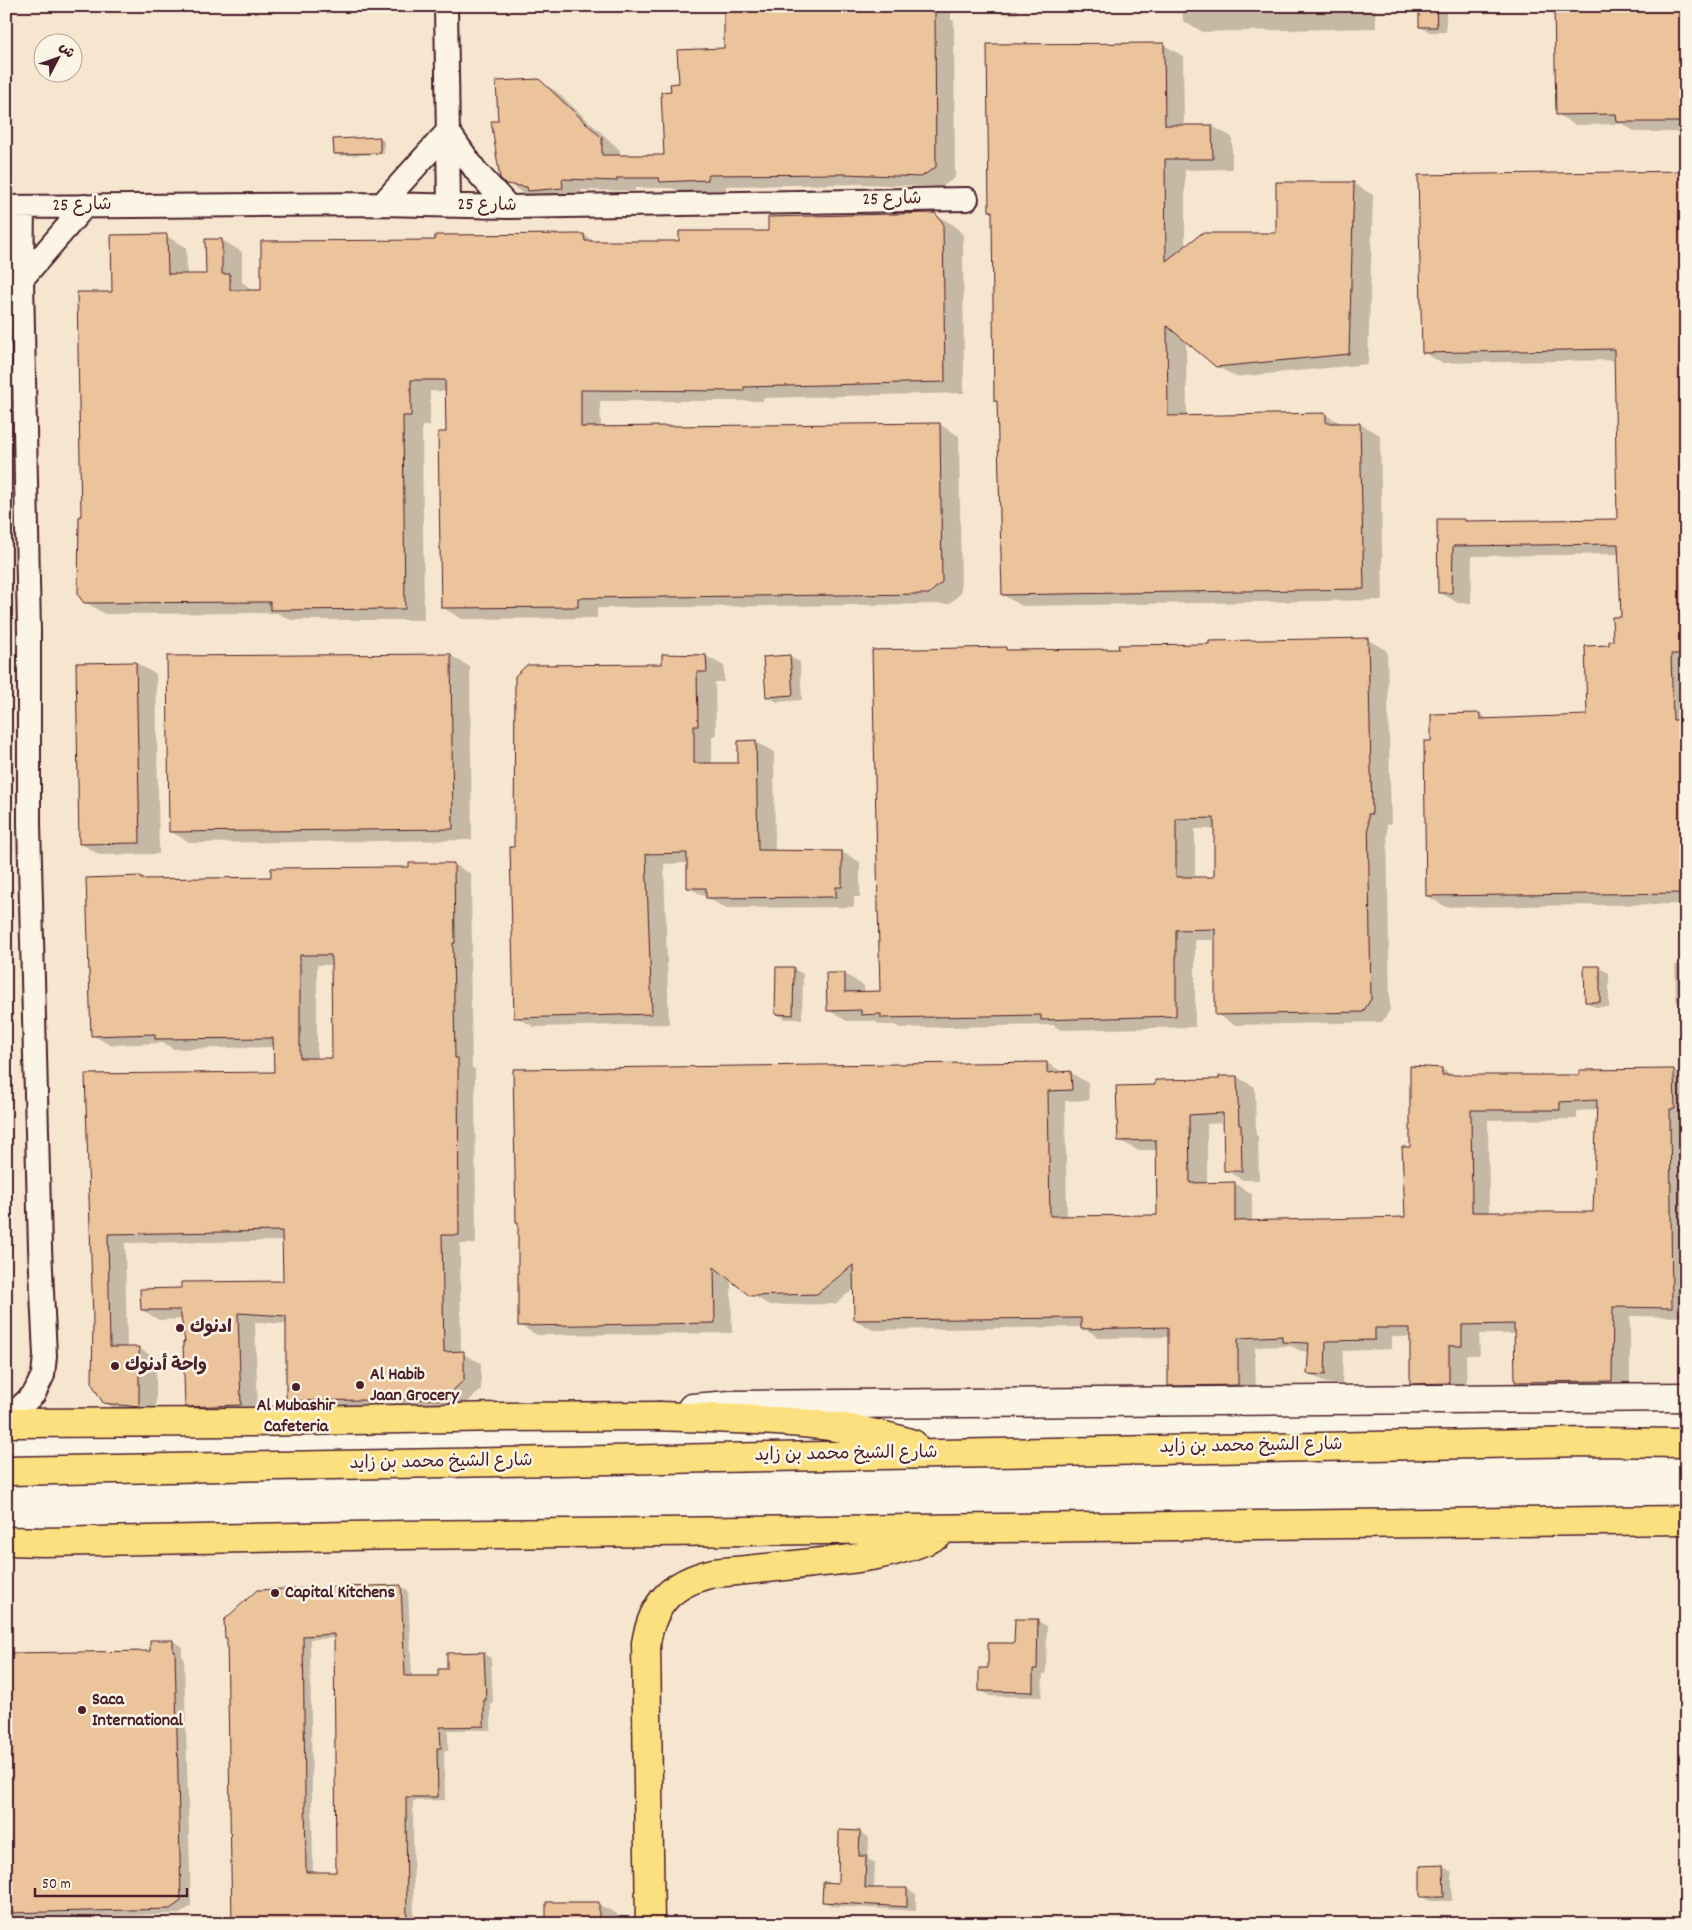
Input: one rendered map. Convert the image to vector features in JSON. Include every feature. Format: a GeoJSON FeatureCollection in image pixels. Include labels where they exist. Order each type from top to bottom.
{"type":"FeatureCollection","features":[{"type":"Feature","properties":{"kind":"main road"},"geometry":{"type":"LineString","coordinates":[[6,1422],[253,1422],[501,1416],[659,1416],[835,1427],[880,1435],[941,1452]]}},
{"type":"Feature","properties":{"kind":"main road","name":"شارع الشيخ محمد بن زايد"},"geometry":{"type":"LineString","coordinates":[[6,1471],[941,1452],[1572,1442],[1686,1443]]}},
{"type":"Feature","properties":{"kind":"main road"},"geometry":{"type":"LineString","coordinates":[[6,1541],[54,1542],[391,1535],[1686,1520]]}},
{"type":"Feature","properties":{"kind":"main road"},"geometry":{"type":"LineString","coordinates":[[650,1924],[646,1643],[649,1626],[656,1610],[666,1596],[694,1578],[712,1573],[859,1558],[890,1553],[921,1543],[949,1529]]}},
{"type":"Feature","properties":{"kind":"street"},"geometry":{"type":"LineString","coordinates":[[446,6],[449,206]]}},
{"type":"Feature","properties":{"kind":"street"},"geometry":{"type":"LineString","coordinates":[[382,204],[448,131]]}},
{"type":"Feature","properties":{"kind":"street"},"geometry":{"type":"LineString","coordinates":[[448,131],[476,171],[509,207]]}},
{"type":"Feature","properties":{"kind":"street","name":"شارع 25"},"geometry":{"type":"LineString","coordinates":[[15,207],[382,204],[509,207],[967,199]]}},
{"type":"Feature","properties":{"kind":"street"},"geometry":{"type":"LineString","coordinates":[[22,279],[85,206]]}},
{"type":"Feature","properties":{"kind":"street"},"geometry":{"type":"LineString","coordinates":[[6,1422],[34,1394],[43,1375],[45,1356],[40,1248],[29,824],[29,631],[22,279],[15,207]]}},
{"type":"Feature","properties":{"kind":"street"},"geometry":{"type":"LineString","coordinates":[[6,258],[22,279]]}},
{"type":"Feature","properties":{"kind":"street"},"geometry":{"type":"LineString","coordinates":[[659,1416],[690,1408],[732,1405],[1686,1397]]}},
{"type":"Feature","properties":{"kind":"shaded area"},"geometry":{"type":"Polygon","coordinates":[[[6,6],[1686,6],[1686,1408],[6,1414],[6,6]]]}},
{"type":"Feature","properties":{"kind":"shaded area"},"geometry":{"type":"Polygon","coordinates":[[[1686,1528],[1686,1924],[6,1924],[6,1552],[1686,1528]]]}},
{"type":"Feature","properties":{"kind":"building"},"geometry":{"type":"Polygon","coordinates":[[[831,6],[831,10],[935,9],[936,167],[921,177],[846,174],[708,175],[708,180],[660,182],[659,178],[617,178],[617,181],[562,179],[563,188],[528,191],[527,187],[506,184],[500,178],[491,121],[498,121],[496,81],[539,79],[602,138],[602,155],[664,155],[661,92],[671,91],[670,84],[679,83],[677,50],[724,48],[724,7],[831,6]]]}},
{"type":"Feature","properties":{"kind":"building"},"geometry":{"type":"Polygon","coordinates":[[[1419,6],[1436,6],[1437,27],[1419,27],[1419,6]]]}},
{"type":"Feature","properties":{"kind":"building"},"geometry":{"type":"Polygon","coordinates":[[[1554,6],[1686,6],[1686,122],[1617,122],[1616,114],[1556,115],[1554,6]]]}},
{"type":"Feature","properties":{"kind":"building"},"geometry":{"type":"Polygon","coordinates":[[[1164,43],[1165,125],[1212,125],[1213,159],[1165,159],[1166,261],[1202,233],[1276,233],[1276,182],[1354,182],[1349,354],[1216,367],[1167,326],[1168,416],[1326,413],[1326,423],[1360,423],[1364,589],[1002,595],[997,401],[994,401],[992,211],[989,211],[987,44],[1164,43]]]}},
{"type":"Feature","properties":{"kind":"building"},"geometry":{"type":"Polygon","coordinates":[[[380,137],[380,153],[334,154],[333,139],[380,137]]]}},
{"type":"Feature","properties":{"kind":"building"},"geometry":{"type":"Polygon","coordinates":[[[1686,171],[1686,654],[1671,654],[1673,720],[1686,720],[1686,893],[1426,896],[1424,741],[1431,741],[1431,714],[1480,713],[1480,719],[1587,715],[1585,646],[1609,645],[1609,641],[1613,641],[1612,617],[1621,617],[1618,544],[1453,546],[1452,593],[1438,593],[1437,519],[1465,519],[1465,521],[1617,519],[1614,349],[1422,353],[1418,175],[1686,171]]]}},
{"type":"Feature","properties":{"kind":"building"},"geometry":{"type":"Polygon","coordinates":[[[935,213],[943,223],[945,382],[744,387],[744,391],[581,390],[581,427],[940,423],[942,582],[929,594],[578,598],[578,607],[441,608],[438,432],[446,432],[445,380],[411,380],[411,416],[403,416],[405,609],[270,610],[270,602],[84,603],[78,595],[79,516],[81,516],[77,292],[112,292],[111,235],[167,234],[168,274],[206,274],[205,239],[222,239],[222,274],[230,274],[230,290],[261,290],[261,241],[435,240],[435,235],[584,234],[585,241],[679,241],[679,231],[768,231],[768,217],[935,213]]]}},
{"type":"Feature","properties":{"kind":"building"},"geometry":{"type":"Polygon","coordinates":[[[1368,638],[1372,814],[1368,814],[1371,999],[1363,1012],[1215,1015],[1215,929],[1176,930],[1176,1016],[1041,1020],[1041,1015],[881,1018],[881,1014],[861,1015],[861,1010],[827,1011],[826,973],[845,973],[845,992],[880,991],[872,650],[1006,647],[1006,650],[1119,649],[1118,645],[1209,644],[1209,641],[1368,638]],[[1214,818],[1176,819],[1176,877],[1214,877],[1214,818]]]}},
{"type":"Feature","properties":{"kind":"building"},"geometry":{"type":"Polygon","coordinates":[[[451,654],[453,829],[169,832],[167,656],[451,654]]]}},
{"type":"Feature","properties":{"kind":"building"},"geometry":{"type":"Polygon","coordinates":[[[662,654],[706,655],[707,672],[697,672],[698,726],[694,726],[694,763],[738,763],[738,741],[756,740],[758,850],[842,851],[842,887],[836,887],[836,897],[706,898],[706,888],[687,888],[687,853],[646,854],[652,1014],[514,1018],[510,847],[514,847],[515,676],[527,665],[662,664],[662,654]]]}},
{"type":"Feature","properties":{"kind":"building"},"geometry":{"type":"Polygon","coordinates":[[[790,655],[793,695],[766,697],[763,657],[790,655]]]}},
{"type":"Feature","properties":{"kind":"building"},"geometry":{"type":"Polygon","coordinates":[[[136,662],[140,843],[79,844],[76,663],[136,662]]]}},
{"type":"Feature","properties":{"kind":"building"},"geometry":{"type":"Polygon","coordinates":[[[409,863],[454,863],[455,943],[453,943],[455,1058],[458,1058],[459,1235],[442,1235],[444,1352],[464,1351],[464,1380],[444,1399],[286,1401],[286,1316],[238,1313],[241,1405],[185,1407],[183,1342],[185,1342],[180,1310],[141,1310],[140,1289],[181,1288],[181,1282],[283,1281],[282,1231],[108,1234],[110,1347],[139,1347],[139,1407],[103,1403],[92,1384],[93,1319],[85,1074],[274,1072],[273,1038],[155,1039],[155,1034],[91,1036],[86,878],[141,876],[141,879],[271,877],[271,868],[409,867],[409,863]],[[300,955],[300,1058],[332,1058],[331,955],[300,955]]]}},
{"type":"Feature","properties":{"kind":"building"},"geometry":{"type":"Polygon","coordinates":[[[1584,966],[1600,966],[1600,1002],[1585,1002],[1584,966]]]}},
{"type":"Feature","properties":{"kind":"building"},"geometry":{"type":"Polygon","coordinates":[[[776,967],[794,967],[793,1015],[775,1014],[776,967]]]}},
{"type":"Feature","properties":{"kind":"building"},"geometry":{"type":"Polygon","coordinates":[[[1047,1062],[1047,1073],[1071,1071],[1072,1090],[1048,1091],[1050,1216],[1157,1215],[1156,1140],[1118,1141],[1116,1086],[1155,1085],[1155,1080],[1219,1079],[1219,1076],[1237,1076],[1242,1171],[1224,1171],[1223,1113],[1189,1115],[1190,1183],[1235,1182],[1235,1221],[1405,1217],[1402,1147],[1410,1147],[1410,1066],[1442,1068],[1442,1075],[1579,1075],[1579,1070],[1674,1069],[1675,1109],[1670,1109],[1672,1308],[1613,1307],[1612,1381],[1515,1382],[1514,1324],[1462,1325],[1462,1346],[1449,1346],[1449,1383],[1410,1384],[1410,1328],[1375,1328],[1375,1340],[1326,1341],[1325,1375],[1307,1374],[1309,1343],[1282,1342],[1282,1336],[1238,1338],[1238,1385],[1168,1386],[1168,1327],[1081,1329],[1081,1318],[854,1320],[853,1265],[817,1294],[750,1296],[714,1267],[715,1323],[518,1326],[518,1222],[516,1222],[513,1069],[1047,1062]],[[1597,1100],[1560,1102],[1560,1110],[1471,1110],[1472,1212],[1593,1212],[1597,1100]]]}},
{"type":"Feature","properties":{"kind":"building"},"geometry":{"type":"Polygon","coordinates":[[[401,1585],[405,1676],[438,1676],[438,1669],[447,1669],[447,1653],[484,1652],[486,1700],[484,1700],[484,1726],[440,1727],[441,1748],[437,1748],[438,1797],[406,1797],[407,1924],[232,1924],[227,1638],[225,1638],[224,1620],[257,1590],[401,1585]],[[334,1634],[303,1636],[306,1872],[336,1872],[334,1634]]]}},
{"type":"Feature","properties":{"kind":"building"},"geometry":{"type":"Polygon","coordinates":[[[1015,1619],[1038,1619],[1037,1669],[1033,1669],[1033,1692],[979,1691],[979,1668],[988,1668],[988,1643],[1014,1643],[1015,1619]]]}},
{"type":"Feature","properties":{"kind":"building"},"geometry":{"type":"Polygon","coordinates":[[[150,1640],[173,1640],[173,1651],[175,1651],[181,1901],[170,1909],[6,1913],[6,1653],[150,1651],[150,1640]]]}},
{"type":"Feature","properties":{"kind":"building"},"geometry":{"type":"Polygon","coordinates":[[[839,1830],[860,1831],[859,1856],[866,1856],[865,1888],[907,1888],[907,1907],[822,1902],[823,1882],[838,1883],[839,1830]]]}},
{"type":"Feature","properties":{"kind":"building"},"geometry":{"type":"Polygon","coordinates":[[[1443,1865],[1444,1897],[1420,1897],[1420,1866],[1443,1865]]]}},
{"type":"Feature","properties":{"kind":"building"},"geometry":{"type":"Polygon","coordinates":[[[546,1902],[599,1902],[599,1924],[546,1924],[546,1902]]]}},
{"type":"Feature","properties":{"kind":"place","name":"ادنوك"},"geometry":{"type":"Point","coordinates":[180,1328]}},
{"type":"Feature","properties":{"kind":"place","name":"واحة أدنوك"},"geometry":{"type":"Point","coordinates":[115,1366]}},
{"type":"Feature","properties":{"kind":"place","name":"Al Habib Jaan Grocery"},"geometry":{"type":"Point","coordinates":[360,1385]}},
{"type":"Feature","properties":{"kind":"place","name":"Al Mubashir Cafeteria"},"geometry":{"type":"Point","coordinates":[296,1387]}},
{"type":"Feature","properties":{"kind":"place","name":"Capital Kitchens"},"geometry":{"type":"Point","coordinates":[275,1593]}},
{"type":"Feature","properties":{"kind":"place","name":"Saca International"},"geometry":{"type":"Point","coordinates":[82,1710]}}]}
